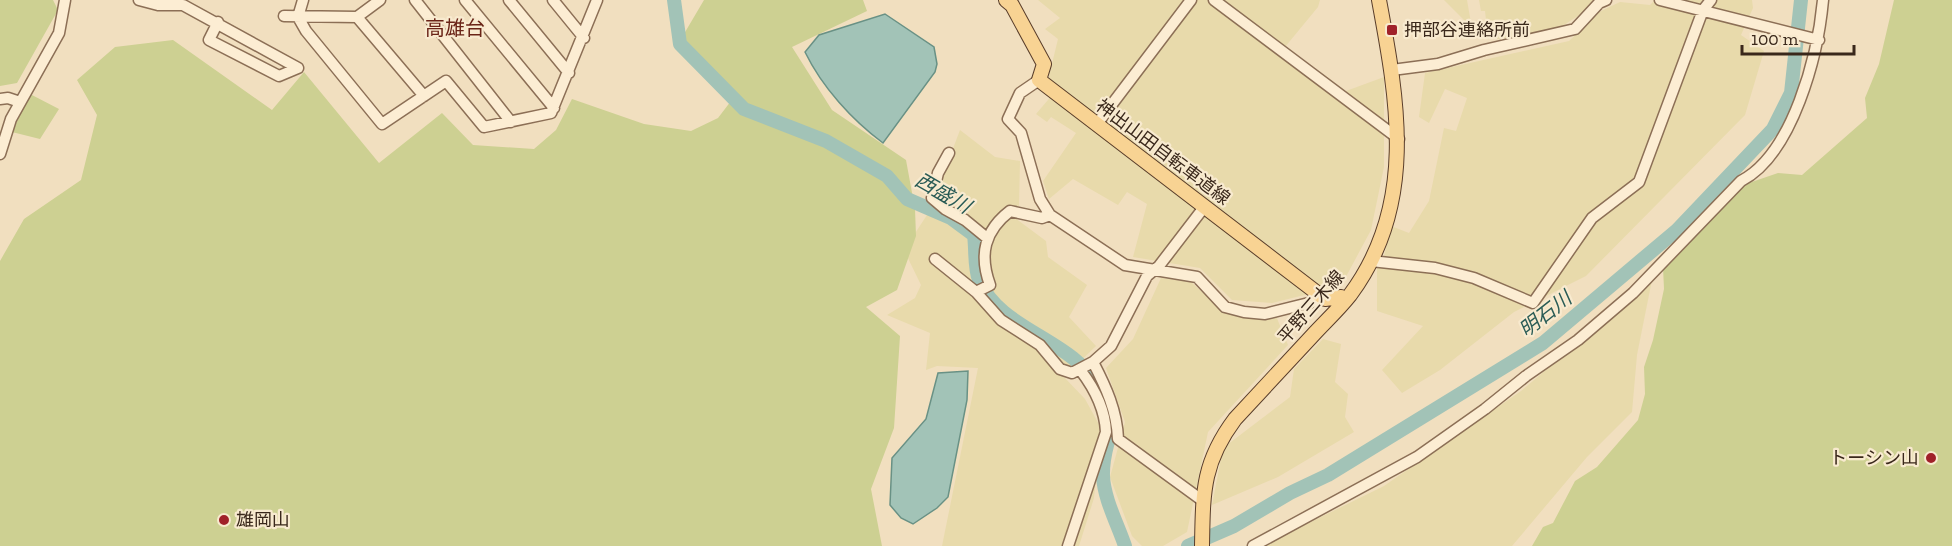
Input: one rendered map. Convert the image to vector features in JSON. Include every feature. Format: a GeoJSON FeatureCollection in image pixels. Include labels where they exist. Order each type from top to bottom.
{"type":"FeatureCollection","features":[{"type":"Feature","properties":{"kind":"main road"},"geometry":{"type":"LineString","coordinates":[[1006,0],[1012,5],[1044,64],[1039,80]]}},
{"type":"Feature","properties":{"kind":"main road","name":"平野三木線"},"geometry":{"type":"LineString","coordinates":[[1202,546],[1203,501],[1212,457],[1218,442],[1235,419],[1346,296],[1371,261],[1395,197],[1399,139],[1392,70],[1380,0]]}},
{"type":"Feature","properties":{"kind":"main road","name":"神出山田自転車道線"},"geometry":{"type":"LineString","coordinates":[[1039,80],[1325,299]]}},
{"type":"Feature","properties":{"kind":"main road"},"geometry":{"type":"LineString","coordinates":[[1325,299],[1346,296]]}},
{"type":"Feature","properties":{"kind":"street"},"geometry":{"type":"LineString","coordinates":[[0,154],[11,119],[59,33],[65,0]]}},
{"type":"Feature","properties":{"kind":"street"},"geometry":{"type":"LineString","coordinates":[[139,0],[158,5],[183,5],[218,22],[298,68],[279,76],[209,40],[218,22]]}},
{"type":"Feature","properties":{"kind":"street"},"geometry":{"type":"LineString","coordinates":[[303,0],[298,17],[306,32],[382,124],[446,81],[484,127],[551,114],[584,38],[596,0]]}},
{"type":"Feature","properties":{"kind":"street"},"geometry":{"type":"LineString","coordinates":[[284,16],[357,17],[380,0]]}},
{"type":"Feature","properties":{"kind":"street"},"geometry":{"type":"LineString","coordinates":[[415,0],[511,122]]}},
{"type":"Feature","properties":{"kind":"street"},"geometry":{"type":"LineString","coordinates":[[465,0],[554,108]]}},
{"type":"Feature","properties":{"kind":"street"},"geometry":{"type":"LineString","coordinates":[[509,0],[569,73]]}},
{"type":"Feature","properties":{"kind":"street"},"geometry":{"type":"LineString","coordinates":[[553,0],[584,38]]}},
{"type":"Feature","properties":{"kind":"street"},"geometry":{"type":"LineString","coordinates":[[1097,124],[1191,0]]}},
{"type":"Feature","properties":{"kind":"street"},"geometry":{"type":"LineString","coordinates":[[1214,0],[1399,139]]}},
{"type":"Feature","properties":{"kind":"street"},"geometry":{"type":"LineString","coordinates":[[1392,70],[1438,64],[1484,50],[1575,29],[1599,3],[1606,0]]}},
{"type":"Feature","properties":{"kind":"street"},"geometry":{"type":"LineString","coordinates":[[1371,261],[1435,268],[1474,278],[1533,303],[1592,218],[1639,182],[1703,10],[1711,0]]}},
{"type":"Feature","properties":{"kind":"street"},"geometry":{"type":"LineString","coordinates":[[1253,546],[1417,457],[1578,340],[1633,293],[1741,181],[1757,173],[1784,132],[1801,100],[1819,40],[1823,0]]}},
{"type":"Feature","properties":{"kind":"street"},"geometry":{"type":"LineString","coordinates":[[1666,1],[1819,40]]}},
{"type":"Feature","properties":{"kind":"street"},"geometry":{"type":"LineString","coordinates":[[357,17],[424,96]]}},
{"type":"Feature","properties":{"kind":"street"},"geometry":{"type":"LineString","coordinates":[[1039,80],[1020,93],[1008,119],[1021,133],[1040,199],[1050,215],[1125,265],[1197,277],[1225,307],[1265,314],[1325,299]]}},
{"type":"Feature","properties":{"kind":"street"},"geometry":{"type":"LineString","coordinates":[[0,99],[8,98],[20,102]]}},
{"type":"Feature","properties":{"kind":"street"},"geometry":{"type":"LineString","coordinates":[[949,153],[938,173],[932,198],[987,238]]}},
{"type":"Feature","properties":{"kind":"street"},"geometry":{"type":"LineString","coordinates":[[934,259],[976,292],[1001,320],[1040,345],[1060,369],[1072,373],[1080,371],[1093,362],[1111,346],[1147,276],[1205,206]]}},
{"type":"Feature","properties":{"kind":"street"},"geometry":{"type":"LineString","coordinates":[[976,292],[990,285],[983,249],[987,238],[1010,211],[1042,218],[1050,215]]}},
{"type":"Feature","properties":{"kind":"street"},"geometry":{"type":"LineString","coordinates":[[1093,362],[1114,411],[1118,439],[1203,501]]}},
{"type":"Feature","properties":{"kind":"street"},"geometry":{"type":"LineString","coordinates":[[1068,546],[1106,432],[1106,417],[1090,382],[1080,371]]}},
{"type":"Feature","properties":{"kind":"shaded area"},"geometry":{"type":"Polygon","coordinates":[[[1038,0],[1320,0],[1318,7],[1285,47],[1346,91],[1384,77],[1384,167],[1371,230],[1341,286],[1272,303],[1232,300],[1200,268],[1133,257],[1147,204],[1127,192],[1118,205],[1073,179],[1049,199],[1043,181],[1076,133],[1051,117],[1047,122],[1036,114],[1059,87],[1048,80],[1058,39],[1045,29],[1060,18],[1038,0]]]}},
{"type":"Feature","properties":{"kind":"shaded area"},"geometry":{"type":"Polygon","coordinates":[[[1444,0],[1467,0],[1471,23],[1468,24],[1444,0]]]}},
{"type":"Feature","properties":{"kind":"shaded area"},"geometry":{"type":"Polygon","coordinates":[[[1479,0],[1593,0],[1581,14],[1556,30],[1498,39],[1488,37],[1485,11],[1481,11],[1479,0]]]}},
{"type":"Feature","properties":{"kind":"shaded area"},"geometry":{"type":"Polygon","coordinates":[[[1655,0],[1752,0],[1753,8],[1741,35],[1764,51],[1745,115],[1586,276],[1514,312],[1440,370],[1402,393],[1382,370],[1423,326],[1377,311],[1377,267],[1384,256],[1391,226],[1409,233],[1429,201],[1444,128],[1456,131],[1467,98],[1445,89],[1429,123],[1419,117],[1425,73],[1569,41],[1599,12],[1620,2],[1650,5],[1655,0]]]}},
{"type":"Feature","properties":{"kind":"shaded area"},"geometry":{"type":"Polygon","coordinates":[[[960,130],[995,157],[1020,161],[1019,206],[1003,209],[1046,241],[1048,257],[1087,285],[1069,317],[1096,346],[1064,377],[1085,399],[1101,428],[1094,498],[1079,546],[942,546],[978,368],[937,366],[926,370],[930,333],[887,315],[915,298],[921,285],[904,250],[929,212],[960,130]]]}},
{"type":"Feature","properties":{"kind":"shaded area"},"geometry":{"type":"Polygon","coordinates":[[[1161,278],[1191,282],[1225,313],[1276,316],[1288,345],[1208,432],[1187,532],[1163,546],[1142,546],[1132,536],[1110,477],[1125,422],[1106,368],[1133,339],[1161,278]]]}},
{"type":"Feature","properties":{"kind":"shaded area"},"geometry":{"type":"Polygon","coordinates":[[[1652,280],[1637,355],[1632,412],[1587,457],[1512,546],[1262,546],[1384,486],[1521,391],[1652,280]]]}},
{"type":"Feature","properties":{"kind":"shaded area"},"geometry":{"type":"Polygon","coordinates":[[[1323,339],[1341,344],[1335,382],[1348,394],[1345,417],[1354,432],[1278,477],[1212,505],[1223,448],[1290,397],[1294,369],[1323,339]]]}},
{"type":"Feature","properties":{"kind":"green space"},"geometry":{"type":"Polygon","coordinates":[[[0,0],[53,0],[58,10],[17,83],[0,86],[0,0]]]}},
{"type":"Feature","properties":{"kind":"green space"},"geometry":{"type":"Polygon","coordinates":[[[704,0],[863,0],[867,11],[792,47],[832,110],[906,160],[915,209],[916,236],[897,290],[866,307],[900,336],[894,428],[871,489],[882,546],[0,546],[0,261],[24,219],[81,180],[97,115],[77,80],[115,47],[173,40],[272,110],[304,72],[379,163],[442,113],[473,145],[534,149],[556,130],[572,99],[644,124],[691,131],[718,118],[731,101],[681,39],[704,0]]]}},
{"type":"Feature","properties":{"kind":"green space"},"geometry":{"type":"Polygon","coordinates":[[[1894,0],[1952,0],[1952,546],[1532,546],[1543,527],[1553,523],[1575,481],[1597,467],[1638,420],[1645,394],[1644,367],[1653,340],[1664,289],[1663,267],[1743,185],[1778,173],[1802,175],[1867,118],[1865,98],[1879,64],[1894,0]]]}},
{"type":"Feature","properties":{"kind":"green space"},"geometry":{"type":"Polygon","coordinates":[[[30,94],[59,109],[40,139],[12,132],[30,94]]]}},
{"type":"Feature","properties":{"kind":"water"},"geometry":{"type":"Polygon","coordinates":[[[885,14],[934,47],[937,64],[935,72],[883,143],[839,102],[820,78],[805,52],[819,35],[885,14]]]}},
{"type":"Feature","properties":{"kind":"water"},"geometry":{"type":"Polygon","coordinates":[[[968,371],[967,400],[948,497],[937,508],[913,524],[901,518],[890,505],[892,458],[926,419],[938,373],[968,371]]]}},
{"type":"Feature","properties":{"kind":"waterway","name":"西盛川"},"geometry":{"type":"LineString","coordinates":[[674,0],[680,44],[744,109],[826,141],[887,176],[907,199],[951,218],[974,235],[977,275],[989,297],[1003,311],[1072,357],[1087,371],[1099,388],[1110,415],[1110,434],[1104,463],[1104,485],[1125,546]]}},
{"type":"Feature","properties":{"kind":"waterway","name":"明石川"},"geometry":{"type":"LineString","coordinates":[[1188,546],[1234,526],[1290,493],[1328,475],[1543,343],[1677,230],[1773,129],[1791,93],[1801,0]]}},
{"type":"Feature","properties":{"kind":"place","name":"押部谷連絡所前"},"geometry":{"type":"Point","coordinates":[1392,30]}},
{"type":"Feature","properties":{"kind":"place","name":"トーシン山"},"geometry":{"type":"Point","coordinates":[1931,458]}},
{"type":"Feature","properties":{"kind":"place","name":"雄岡山"},"geometry":{"type":"Point","coordinates":[224,520]}},
{"type":"Feature","properties":{"kind":"district","name":"高雄台"},"geometry":{"type":"Point","coordinates":[455,28]}}]}
